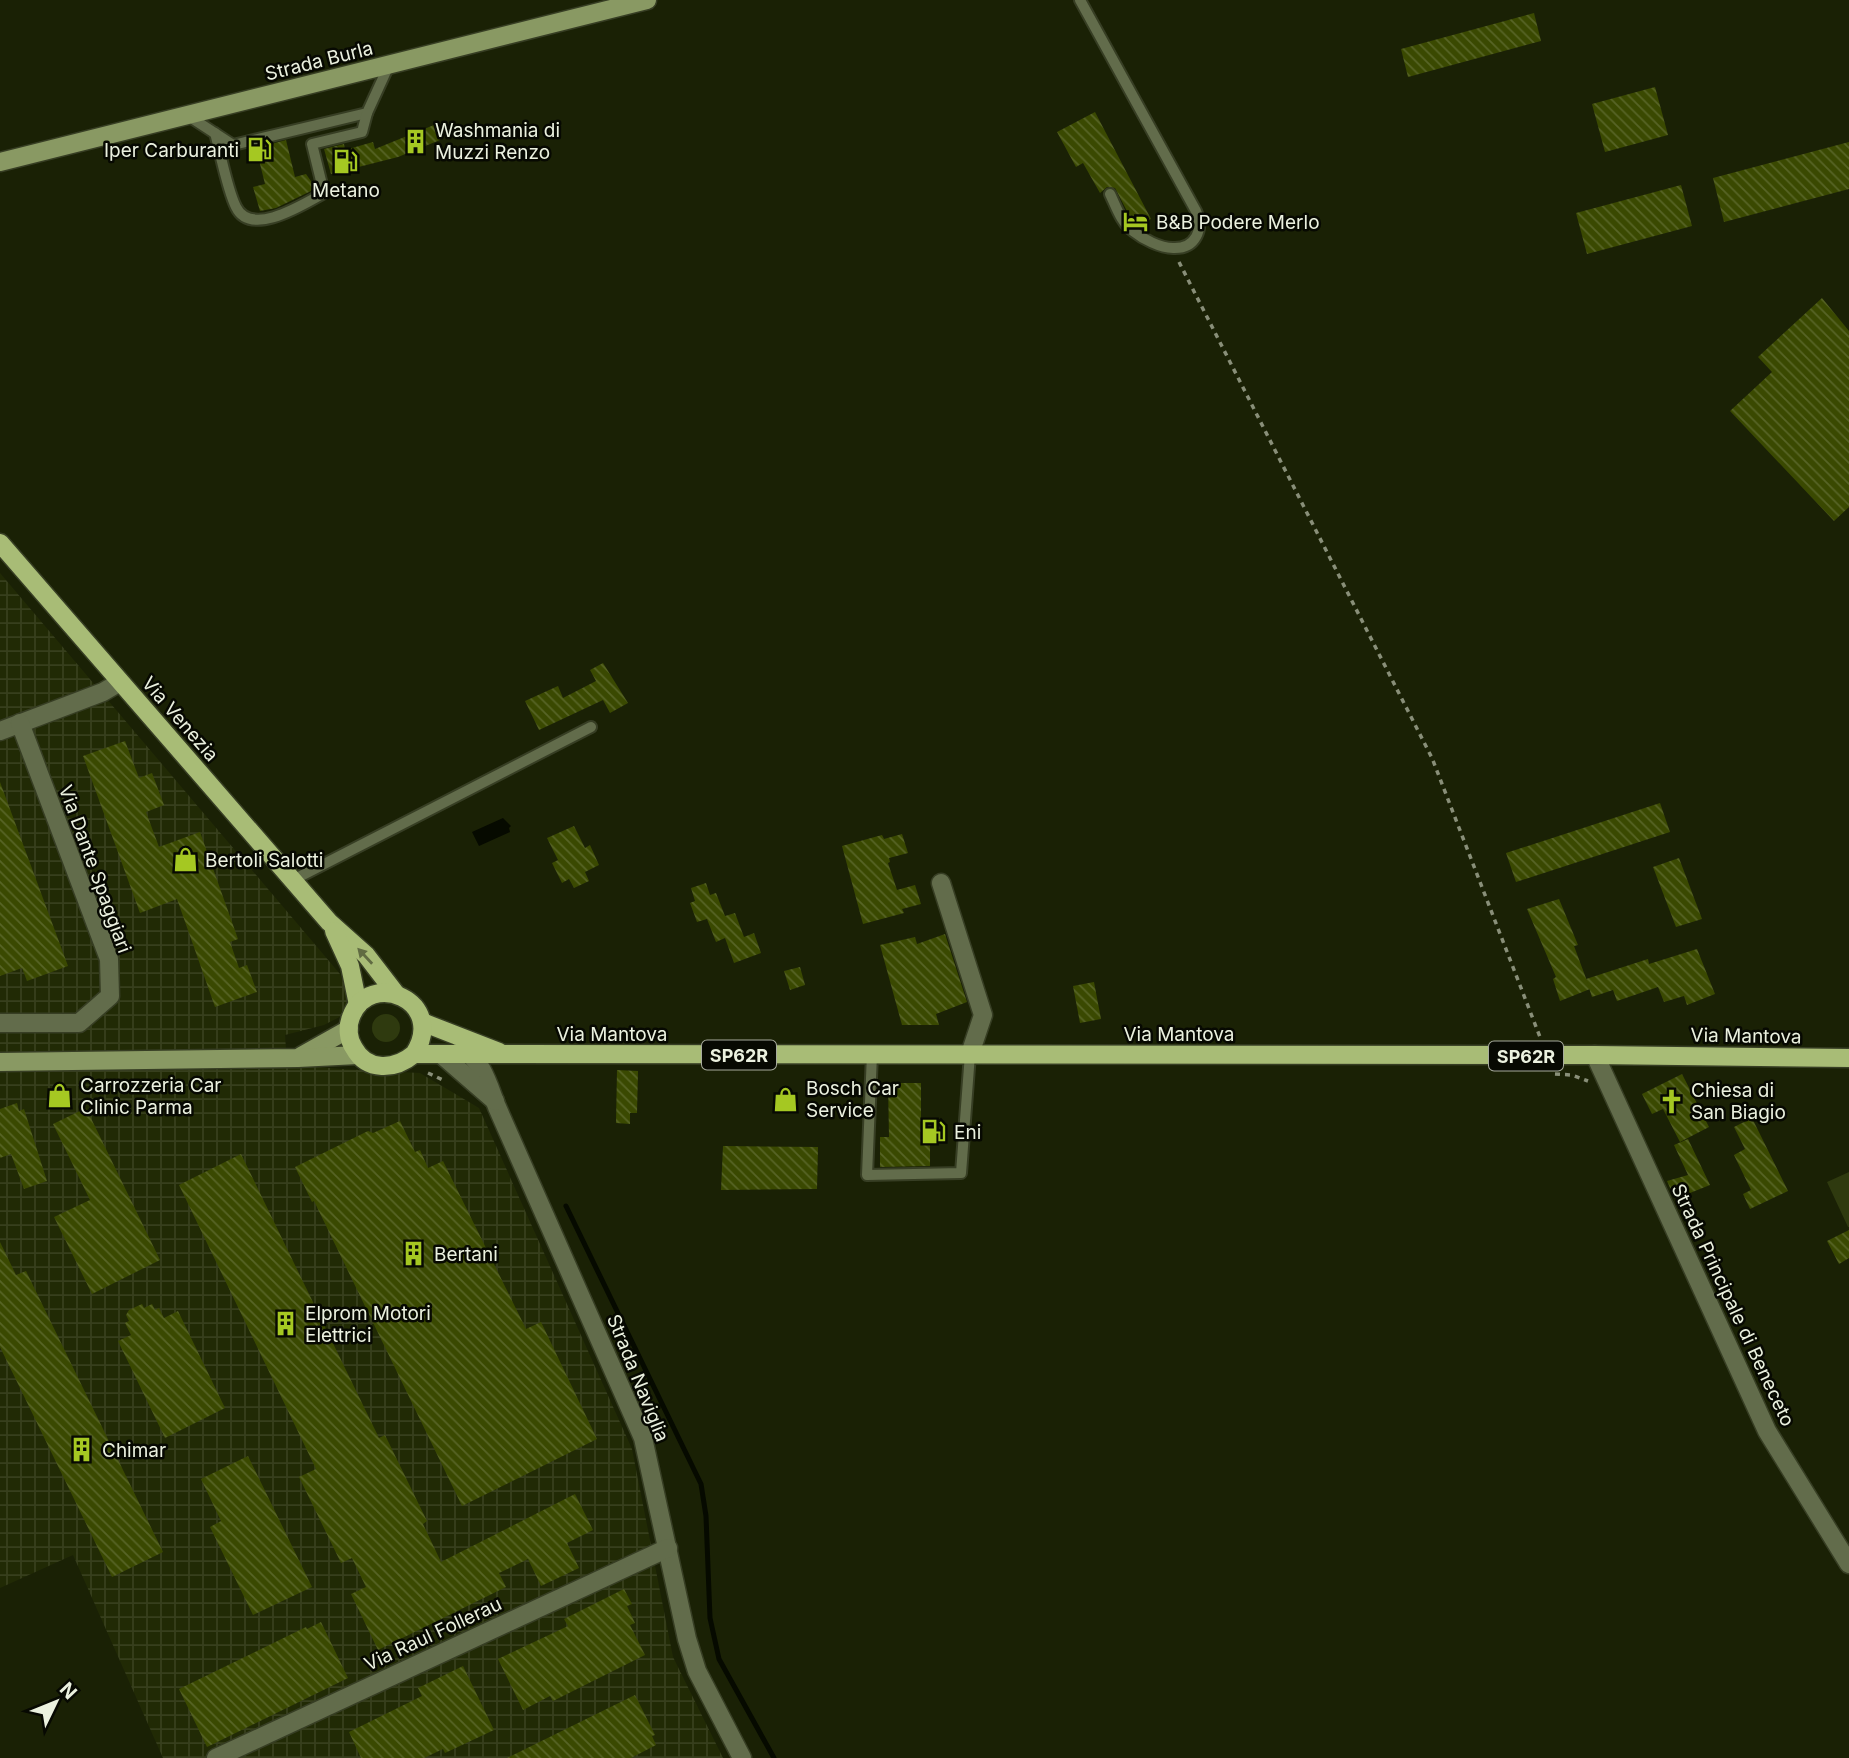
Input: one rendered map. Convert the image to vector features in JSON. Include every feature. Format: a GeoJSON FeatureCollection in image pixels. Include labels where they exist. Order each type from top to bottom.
{"type":"FeatureCollection","features":[{"type":"Feature","properties":{"kind":"main road","name":"Strada Burla"},"geometry":{"type":"LineString","coordinates":[[0,162],[647,0]]}},
{"type":"Feature","properties":{"kind":"main road","name":"Via Venezia"},"geometry":{"type":"LineString","coordinates":[[0,543],[329,922],[366,955],[397,994]]}},
{"type":"Feature","properties":{"kind":"main road","name":"Via Venezia"},"geometry":{"type":"LineString","coordinates":[[329,922],[350,966],[358,1005]]}},
{"type":"Feature","properties":{"kind":"main road"},"geometry":{"type":"LineString","coordinates":[[358,1055],[350,1038],[353,1012],[358,1005],[375,994],[397,994]]}},
{"type":"Feature","properties":{"kind":"main road","name":"Via Mantova"},"geometry":{"type":"LineString","coordinates":[[397,994],[413,1004],[425,1023],[509,1055]]}},
{"type":"Feature","properties":{"kind":"main road"},"geometry":{"type":"LineString","coordinates":[[414,1054],[425,1023]]}},
{"type":"Feature","properties":{"kind":"main road","name":"Via Mantova"},"geometry":{"type":"LineString","coordinates":[[298,1058],[349,1029]]}},
{"type":"Feature","properties":{"kind":"main road","name":"Via Mantova"},"geometry":{"type":"LineString","coordinates":[[0,1062],[358,1055],[366,1062],[386,1067],[397,1065],[414,1054],[1595,1055],[1849,1058]]}},
{"type":"Feature","properties":{"kind":"street"},"geometry":{"type":"LineString","coordinates":[[0,731],[103,692],[120,681]]}},
{"type":"Feature","properties":{"kind":"street","name":"Via Dante Spaggiari"},"geometry":{"type":"LineString","coordinates":[[0,1023],[79,1023],[110,996],[109,959],[20,723]]}},
{"type":"Feature","properties":{"kind":"street"},"geometry":{"type":"LineString","coordinates":[[941,884],[983,1015],[970,1054]]}},
{"type":"Feature","properties":{"kind":"street","name":"Strada Naviglia"},"geometry":{"type":"LineString","coordinates":[[425,1023],[474,1056],[488,1080],[643,1438],[687,1639],[697,1671],[742,1758]]}},
{"type":"Feature","properties":{"kind":"street","name":"Strada Naviglia"},"geometry":{"type":"LineString","coordinates":[[442,1055],[495,1101]]}},
{"type":"Feature","properties":{"kind":"street","name":"Strada Principale di Beneceto"},"geometry":{"type":"LineString","coordinates":[[1595,1055],[1762,1420],[1849,1564]]}},
{"type":"Feature","properties":{"kind":"street","name":"Via Raul Follerau"},"geometry":{"type":"LineString","coordinates":[[216,1758],[668,1548]]}},
{"type":"Feature","properties":{"kind":"lane"},"geometry":{"type":"LineString","coordinates":[[1080,0],[1198,217],[1200,227],[1197,237],[1183,247],[1160,246],[1133,232],[1125,223],[1110,194]]}},
{"type":"Feature","properties":{"kind":"lane"},"geometry":{"type":"LineString","coordinates":[[215,133],[236,207],[248,219],[263,220],[292,211],[324,192],[312,144],[362,132],[367,113],[389,65]]}},
{"type":"Feature","properties":{"kind":"lane"},"geometry":{"type":"LineString","coordinates":[[187,115],[233,145],[367,113]]}},
{"type":"Feature","properties":{"kind":"lane"},"geometry":{"type":"LineString","coordinates":[[293,880],[591,727]]}},
{"type":"Feature","properties":{"kind":"lane"},"geometry":{"type":"LineString","coordinates":[[872,1054],[867,1175],[961,1173],[970,1054]]}},
{"type":"Feature","properties":{"kind":"path"},"geometry":{"type":"LineString","coordinates":[[1172,248],[1432,758],[1547,1056]]}},
{"type":"Feature","properties":{"kind":"shaded area"},"geometry":{"type":"Polygon","coordinates":[[[0,573],[340,974],[353,1010],[324,1025],[285,1035],[287,1064],[420,1073],[479,1108],[632,1449],[673,1657],[723,1758],[163,1758],[73,1555],[0,1588],[0,573]]]}},
{"type":"Feature","properties":{"kind":"shaded area"},"geometry":{"type":"Polygon","coordinates":[[[503,818],[511,826],[510,832],[479,846],[472,832],[503,818]]]}},
{"type":"Feature","properties":{"kind":"shaded area"},"geometry":{"type":"Polygon","coordinates":[[[386,1014],[396,1018],[400,1028],[396,1038],[386,1042],[376,1038],[372,1028],[376,1018],[386,1014]]]}},
{"type":"Feature","properties":{"kind":"shaded area"},"geometry":{"type":"Polygon","coordinates":[[[1849,1172],[1849,1227],[1848,1227],[1827,1182],[1849,1172]]]}},
{"type":"Feature","properties":{"kind":"building"},"geometry":{"type":"Polygon","coordinates":[[[1534,13],[1541,41],[1408,77],[1401,49],[1534,13]]]}},
{"type":"Feature","properties":{"kind":"building"},"geometry":{"type":"Polygon","coordinates":[[[1655,87],[1668,135],[1605,152],[1592,104],[1655,87]]]}},
{"type":"Feature","properties":{"kind":"building"},"geometry":{"type":"Polygon","coordinates":[[[1095,112],[1151,219],[1139,225],[1129,215],[1115,188],[1107,187],[1100,193],[1083,163],[1076,167],[1057,132],[1095,112]]]}},
{"type":"Feature","properties":{"kind":"building"},"geometry":{"type":"Polygon","coordinates":[[[434,125],[440,140],[398,157],[331,174],[324,149],[344,144],[345,150],[373,142],[375,149],[434,125]]]}},
{"type":"Feature","properties":{"kind":"building"},"geometry":{"type":"Polygon","coordinates":[[[286,140],[295,177],[306,174],[313,184],[311,191],[276,208],[260,211],[253,187],[265,184],[256,148],[286,140]]]}},
{"type":"Feature","properties":{"kind":"building"},"geometry":{"type":"Polygon","coordinates":[[[1849,142],[1849,189],[1724,222],[1713,178],[1849,142]]]}},
{"type":"Feature","properties":{"kind":"building"},"geometry":{"type":"Polygon","coordinates":[[[1681,185],[1692,226],[1587,254],[1576,213],[1681,185]]]}},
{"type":"Feature","properties":{"kind":"building"},"geometry":{"type":"Polygon","coordinates":[[[1822,298],[1849,331],[1849,507],[1834,521],[1730,411],[1772,372],[1758,357],[1822,298]]]}},
{"type":"Feature","properties":{"kind":"building"},"geometry":{"type":"Polygon","coordinates":[[[603,663],[628,703],[610,713],[603,700],[539,730],[525,701],[558,686],[563,698],[596,681],[590,670],[603,663]]]}},
{"type":"Feature","properties":{"kind":"building"},"geometry":{"type":"Polygon","coordinates":[[[125,741],[139,778],[152,773],[164,805],[146,812],[159,847],[200,832],[238,939],[230,942],[239,968],[247,965],[257,992],[215,1007],[177,899],[140,913],[83,756],[125,741]]]}},
{"type":"Feature","properties":{"kind":"building"},"geometry":{"type":"Polygon","coordinates":[[[0,782],[68,966],[27,981],[22,968],[0,976],[0,782]]]}},
{"type":"Feature","properties":{"kind":"building"},"geometry":{"type":"Polygon","coordinates":[[[1660,803],[1670,832],[1516,882],[1506,853],[1660,803]]]}},
{"type":"Feature","properties":{"kind":"building"},"geometry":{"type":"Polygon","coordinates":[[[574,826],[585,848],[590,845],[599,865],[585,872],[589,881],[574,888],[569,879],[562,883],[552,863],[558,860],[547,838],[574,826]]]}},
{"type":"Feature","properties":{"kind":"building"},"geometry":{"type":"Polygon","coordinates":[[[902,834],[908,853],[889,858],[888,863],[897,890],[915,885],[921,904],[902,909],[904,913],[863,924],[842,846],[882,835],[884,839],[902,834]]]}},
{"type":"Feature","properties":{"kind":"building"},"geometry":{"type":"Polygon","coordinates":[[[1679,858],[1702,919],[1676,927],[1653,867],[1679,858]]]}},
{"type":"Feature","properties":{"kind":"building"},"geometry":{"type":"Polygon","coordinates":[[[706,883],[710,895],[716,893],[725,916],[735,913],[744,937],[754,933],[761,953],[734,963],[725,938],[716,942],[707,919],[697,922],[690,903],[695,901],[691,888],[706,883]]]}},
{"type":"Feature","properties":{"kind":"building"},"geometry":{"type":"Polygon","coordinates":[[[1559,899],[1578,945],[1574,946],[1590,989],[1560,1001],[1553,979],[1556,977],[1527,909],[1559,899]]]}},
{"type":"Feature","properties":{"kind":"building"},"geometry":{"type":"Polygon","coordinates":[[[945,934],[967,1002],[936,1014],[939,1025],[902,1025],[880,945],[915,937],[917,944],[945,934]]]}},
{"type":"Feature","properties":{"kind":"building"},"geometry":{"type":"Polygon","coordinates":[[[1697,949],[1715,994],[1687,1005],[1684,996],[1664,1002],[1658,987],[1617,1001],[1613,990],[1592,997],[1586,979],[1648,959],[1649,964],[1697,949]]]}},
{"type":"Feature","properties":{"kind":"building"},"geometry":{"type":"Polygon","coordinates":[[[800,967],[805,985],[790,990],[784,971],[800,967]]]}},
{"type":"Feature","properties":{"kind":"building"},"geometry":{"type":"Polygon","coordinates":[[[1094,982],[1101,1019],[1080,1023],[1073,986],[1094,982]]]}},
{"type":"Feature","properties":{"kind":"building"},"geometry":{"type":"Polygon","coordinates":[[[617,1070],[638,1071],[637,1113],[630,1113],[630,1124],[616,1123],[617,1070]]]}},
{"type":"Feature","properties":{"kind":"building","name":"Chiesa di San Biagio"},"geometry":{"type":"Polygon","coordinates":[[[1682,1074],[1709,1127],[1680,1142],[1663,1109],[1652,1114],[1642,1094],[1682,1074]]]}},
{"type":"Feature","properties":{"kind":"building"},"geometry":{"type":"Polygon","coordinates":[[[888,1083],[921,1083],[921,1133],[930,1133],[930,1166],[880,1167],[880,1137],[889,1137],[888,1083]]]}},
{"type":"Feature","properties":{"kind":"building"},"geometry":{"type":"Polygon","coordinates":[[[17,1103],[19,1111],[24,1109],[47,1181],[24,1189],[11,1154],[0,1158],[0,1109],[17,1103]]]}},
{"type":"Feature","properties":{"kind":"building"},"geometry":{"type":"Polygon","coordinates":[[[86,1108],[160,1260],[92,1294],[54,1217],[90,1200],[53,1124],[86,1108]]]}},
{"type":"Feature","properties":{"kind":"building"},"geometry":{"type":"Polygon","coordinates":[[[1752,1118],[1788,1191],[1750,1209],[1743,1194],[1751,1190],[1734,1155],[1745,1149],[1734,1127],[1752,1118]]]}},
{"type":"Feature","properties":{"kind":"building"},"geometry":{"type":"Polygon","coordinates":[[[400,1121],[415,1152],[420,1150],[428,1168],[443,1161],[526,1329],[541,1322],[597,1439],[462,1506],[295,1167],[368,1131],[373,1133],[400,1121]]]}},
{"type":"Feature","properties":{"kind":"building"},"geometry":{"type":"Polygon","coordinates":[[[1688,1139],[1710,1185],[1675,1199],[1667,1181],[1688,1175],[1674,1145],[1688,1139]]]}},
{"type":"Feature","properties":{"kind":"building"},"geometry":{"type":"Polygon","coordinates":[[[723,1146],[818,1147],[817,1189],[721,1190],[723,1146]]]}},
{"type":"Feature","properties":{"kind":"building"},"geometry":{"type":"Polygon","coordinates":[[[241,1154],[379,1438],[385,1435],[427,1521],[423,1524],[441,1562],[575,1494],[593,1530],[567,1543],[579,1568],[541,1586],[528,1559],[499,1573],[506,1587],[378,1650],[351,1594],[366,1587],[352,1558],[341,1563],[299,1477],[316,1469],[179,1185],[241,1154]]]}},
{"type":"Feature","properties":{"kind":"building"},"geometry":{"type":"Polygon","coordinates":[[[1849,1230],[1849,1258],[1839,1264],[1827,1241],[1849,1230]]]}},
{"type":"Feature","properties":{"kind":"building","name":"Chimar"},"geometry":{"type":"Polygon","coordinates":[[[0,1242],[16,1275],[26,1271],[163,1552],[112,1577],[0,1347],[0,1242]]]}},
{"type":"Feature","properties":{"kind":"building"},"geometry":{"type":"Polygon","coordinates":[[[142,1304],[144,1308],[152,1304],[155,1310],[159,1308],[164,1318],[178,1311],[225,1408],[165,1438],[118,1341],[131,1335],[125,1323],[129,1321],[126,1315],[129,1310],[142,1304]]]}},
{"type":"Feature","properties":{"kind":"building"},"geometry":{"type":"Polygon","coordinates":[[[248,1456],[312,1587],[253,1615],[210,1527],[221,1521],[201,1479],[248,1456]]]}},
{"type":"Feature","properties":{"kind":"building"},"geometry":{"type":"Polygon","coordinates":[[[624,1589],[632,1604],[627,1606],[635,1623],[630,1625],[645,1655],[553,1701],[550,1696],[523,1710],[498,1659],[568,1626],[564,1619],[624,1589]]]}},
{"type":"Feature","properties":{"kind":"building"},"geometry":{"type":"Polygon","coordinates":[[[321,1622],[348,1678],[207,1747],[179,1689],[321,1622]]]}},
{"type":"Feature","properties":{"kind":"building"},"geometry":{"type":"Polygon","coordinates":[[[463,1666],[494,1730],[445,1753],[443,1749],[424,1758],[361,1758],[349,1732],[422,1696],[418,1688],[463,1666]]]}},
{"type":"Feature","properties":{"kind":"building"},"geometry":{"type":"Polygon","coordinates":[[[635,1695],[655,1735],[652,1736],[656,1745],[631,1758],[507,1758],[635,1695]]]}},
{"type":"Feature","properties":{"kind":"waterway"},"geometry":{"type":"LineString","coordinates":[[566,1206],[701,1484],[706,1516],[710,1618],[719,1659],[774,1758]]}},
{"type":"Feature","properties":{"kind":"place","name":"Washmania di Muzzi Renzo"},"geometry":{"type":"Point","coordinates":[415,141]}},
{"type":"Feature","properties":{"kind":"place","name":"Iper Carburanti"},"geometry":{"type":"Point","coordinates":[259,150]}},
{"type":"Feature","properties":{"kind":"place","name":"Metano"},"geometry":{"type":"Point","coordinates":[346,162]}},
{"type":"Feature","properties":{"kind":"place","name":"B&B Podere Merlo"},"geometry":{"type":"Point","coordinates":[1136,222]}},
{"type":"Feature","properties":{"kind":"place","name":"Bertoli Salotti"},"geometry":{"type":"Point","coordinates":[185,860]}},
{"type":"Feature","properties":{"kind":"place","name":"Carrozzeria Car Clinic Parma"},"geometry":{"type":"Point","coordinates":[60,1096]}},
{"type":"Feature","properties":{"kind":"place","name":"Bosch Car Service"},"geometry":{"type":"Point","coordinates":[786,1099]}},
{"type":"Feature","properties":{"kind":"place","name":"Chiesa di San Biagio"},"geometry":{"type":"Point","coordinates":[1671,1101]}},
{"type":"Feature","properties":{"kind":"place","name":"Eni"},"geometry":{"type":"Point","coordinates":[934,1132]}},
{"type":"Feature","properties":{"kind":"place","name":"Bertani"},"geometry":{"type":"Point","coordinates":[414,1254]}},
{"type":"Feature","properties":{"kind":"place","name":"Elprom Motori Elettrici"},"geometry":{"type":"Point","coordinates":[285,1324]}},
{"type":"Feature","properties":{"kind":"place","name":"Chimar"},"geometry":{"type":"Point","coordinates":[82,1450]}}]}
